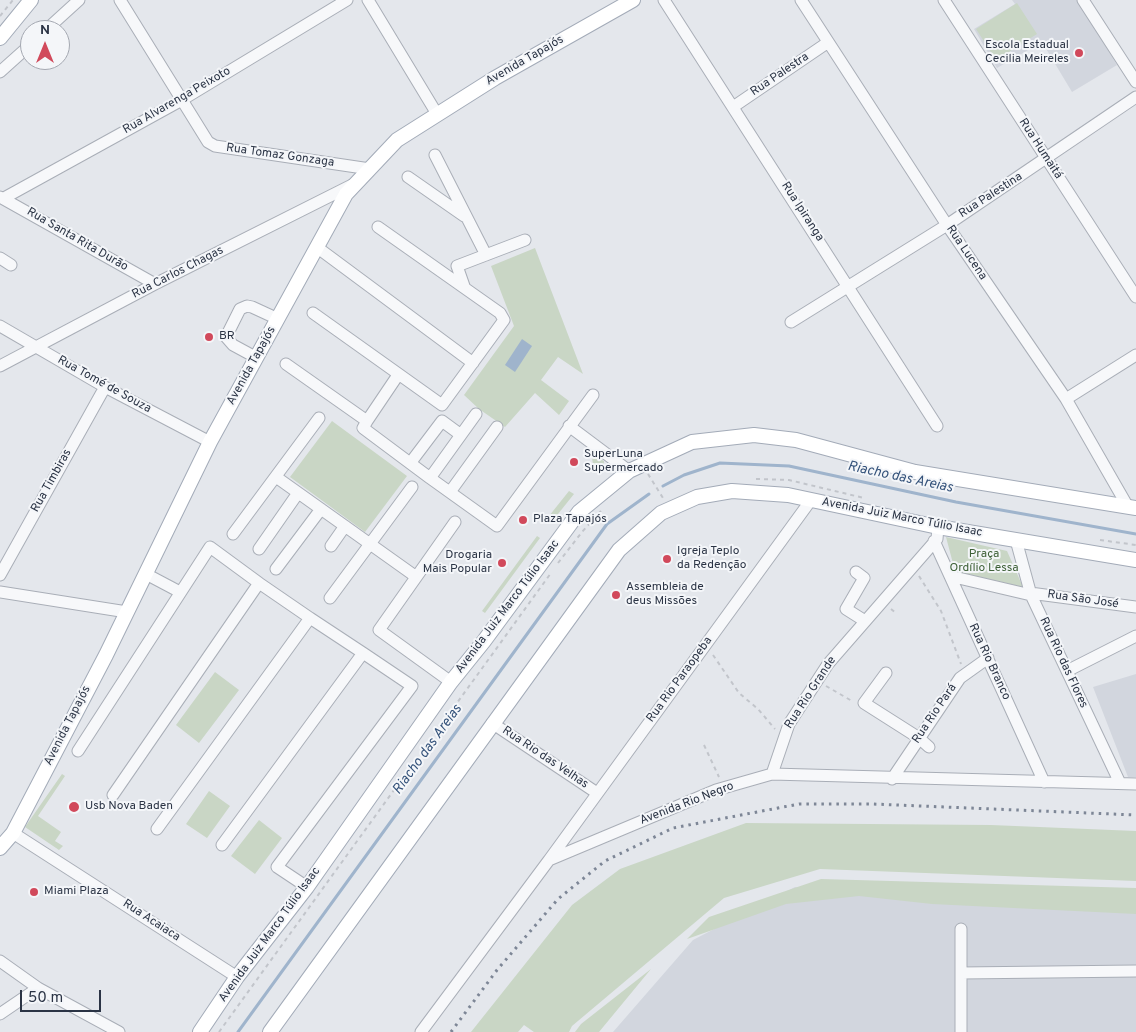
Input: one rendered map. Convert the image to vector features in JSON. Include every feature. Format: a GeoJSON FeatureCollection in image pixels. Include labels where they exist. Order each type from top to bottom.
{"type":"FeatureCollection","features":[{"type":"Feature","properties":{"kind":"main road"},"geometry":{"type":"LineString","coordinates":[[0,38],[31,0]]}},
{"type":"Feature","properties":{"kind":"main road","name":"Avenida Tapajós"},"geometry":{"type":"LineString","coordinates":[[0,848],[13,833],[127,612],[210,442],[346,194],[397,140],[494,78],[624,2]]}},
{"type":"Feature","properties":{"kind":"main road","name":"Avenida Juiz Marco Túlio Isaac"},"geometry":{"type":"LineString","coordinates":[[200,1032],[238,977],[307,886],[451,682],[484,641],[579,512],[635,474],[692,442],[754,435],[796,440],[916,472],[1132,508]]}},
{"type":"Feature","properties":{"kind":"main road","name":"Avenida Juiz Marco Túlio Isaac"},"geometry":{"type":"LineString","coordinates":[[270,1032],[619,550],[661,513],[697,497],[732,491],[788,495],[938,527],[1136,560]]}},
{"type":"Feature","properties":{"kind":"street"},"geometry":{"type":"LineString","coordinates":[[57,20],[79,0]]}},
{"type":"Feature","properties":{"kind":"street","name":"Rua Tomaz Gonzaga"},"geometry":{"type":"LineString","coordinates":[[120,0],[180,101],[208,142],[215,146],[370,169]]}},
{"type":"Feature","properties":{"kind":"street","name":"Rua Alvarenga Peixoto"},"geometry":{"type":"LineString","coordinates":[[2,198],[180,101],[347,0]]}},
{"type":"Feature","properties":{"kind":"street"},"geometry":{"type":"LineString","coordinates":[[368,0],[437,114]]}},
{"type":"Feature","properties":{"kind":"street","name":"Rua Ipiranga"},"geometry":{"type":"LineString","coordinates":[[664,0],[850,286],[937,426]]}},
{"type":"Feature","properties":{"kind":"street","name":"Rua Lucena"},"geometry":{"type":"LineString","coordinates":[[801,0],[946,225],[1066,399],[1132,508]]}},
{"type":"Feature","properties":{"kind":"street","name":"Rua Humaitá"},"geometry":{"type":"LineString","coordinates":[[944,0],[1136,297]]}},
{"type":"Feature","properties":{"kind":"street"},"geometry":{"type":"LineString","coordinates":[[1083,0],[1136,82]]}},
{"type":"Feature","properties":{"kind":"street","name":"Rua Palestra"},"geometry":{"type":"LineString","coordinates":[[733,106],[827,43]]}},
{"type":"Feature","properties":{"kind":"street"},"geometry":{"type":"LineString","coordinates":[[0,72],[20,54]]}},
{"type":"Feature","properties":{"kind":"street","name":"Rua Palestina"},"geometry":{"type":"LineString","coordinates":[[791,322],[946,225],[1047,159],[1136,97]]}},
{"type":"Feature","properties":{"kind":"street"},"geometry":{"type":"LineString","coordinates":[[435,155],[486,255]]}},
{"type":"Feature","properties":{"kind":"street"},"geometry":{"type":"LineString","coordinates":[[408,177],[466,218]]}},
{"type":"Feature","properties":{"kind":"street","name":"Rua Carlos Chagas"},"geometry":{"type":"LineString","coordinates":[[0,366],[155,284],[357,183]]}},
{"type":"Feature","properties":{"kind":"street","name":"Rua Santa Rita Durão"},"geometry":{"type":"LineString","coordinates":[[2,198],[155,284]]}},
{"type":"Feature","properties":{"kind":"street"},"geometry":{"type":"LineString","coordinates":[[314,313],[442,406],[504,320],[500,313],[464,286],[378,227]]}},
{"type":"Feature","properties":{"kind":"street"},"geometry":{"type":"LineString","coordinates":[[464,286],[457,266],[525,240]]}},
{"type":"Feature","properties":{"kind":"street"},"geometry":{"type":"LineString","coordinates":[[318,248],[473,363]]}},
{"type":"Feature","properties":{"kind":"street"},"geometry":{"type":"LineString","coordinates":[[0,258],[12,265]]}},
{"type":"Feature","properties":{"kind":"street"},"geometry":{"type":"LineString","coordinates":[[257,358],[232,345],[226,337],[240,309],[247,306],[252,307],[278,319]]}},
{"type":"Feature","properties":{"kind":"street","name":"Rua Tomé de Souza"},"geometry":{"type":"LineString","coordinates":[[0,326],[105,387],[210,442]]}},
{"type":"Feature","properties":{"kind":"street"},"geometry":{"type":"LineString","coordinates":[[1066,399],[1136,355]]}},
{"type":"Feature","properties":{"kind":"street"},"geometry":{"type":"LineString","coordinates":[[286,364],[367,421]]}},
{"type":"Feature","properties":{"kind":"street"},"geometry":{"type":"LineString","coordinates":[[398,375],[363,428],[497,526],[593,394]]}},
{"type":"Feature","properties":{"kind":"street","name":"Rua Timbiras"},"geometry":{"type":"LineString","coordinates":[[0,575],[105,387]]}},
{"type":"Feature","properties":{"kind":"street"},"geometry":{"type":"LineString","coordinates":[[430,478],[476,414]]}},
{"type":"Feature","properties":{"kind":"street"},"geometry":{"type":"LineString","coordinates":[[233,534],[319,418]]}},
{"type":"Feature","properties":{"kind":"street"},"geometry":{"type":"LineString","coordinates":[[410,462],[442,420],[461,435]]}},
{"type":"Feature","properties":{"kind":"street"},"geometry":{"type":"LineString","coordinates":[[569,426],[635,474]]}},
{"type":"Feature","properties":{"kind":"street"},"geometry":{"type":"LineString","coordinates":[[450,492],[497,427]]}},
{"type":"Feature","properties":{"kind":"street"},"geometry":{"type":"LineString","coordinates":[[276,477],[370,542],[415,576]]}},
{"type":"Feature","properties":{"kind":"street"},"geometry":{"type":"LineString","coordinates":[[330,598],[412,487]]}},
{"type":"Feature","properties":{"kind":"street"},"geometry":{"type":"LineString","coordinates":[[258,549],[298,493]]}},
{"type":"Feature","properties":{"kind":"street","name":"Rua Rio Paraopeba"},"geometry":{"type":"LineString","coordinates":[[549,860],[812,500]]}},
{"type":"Feature","properties":{"kind":"street"},"geometry":{"type":"LineString","coordinates":[[276,569],[321,509]]}},
{"type":"Feature","properties":{"kind":"street"},"geometry":{"type":"LineString","coordinates":[[451,682],[379,630],[415,576],[455,522]]}},
{"type":"Feature","properties":{"kind":"street"},"geometry":{"type":"LineString","coordinates":[[331,546],[345,526]]}},
{"type":"Feature","properties":{"kind":"street","name":"Rua Rio Grande"},"geometry":{"type":"LineString","coordinates":[[772,774],[789,724],[828,664],[934,542],[938,527]]}},
{"type":"Feature","properties":{"kind":"street","name":"Rua Rio das Flores"},"geometry":{"type":"LineString","coordinates":[[1016,540],[1031,594],[1120,783]]}},
{"type":"Feature","properties":{"kind":"street","name":"Rua Rio Branco"},"geometry":{"type":"LineString","coordinates":[[934,542],[1044,782]]}},
{"type":"Feature","properties":{"kind":"street"},"geometry":{"type":"LineString","coordinates":[[78,750],[210,547],[259,583],[412,686],[277,867],[307,886]]}},
{"type":"Feature","properties":{"kind":"street"},"geometry":{"type":"LineString","coordinates":[[856,572],[864,578],[846,609],[865,621]]}},
{"type":"Feature","properties":{"kind":"street"},"geometry":{"type":"LineString","coordinates":[[146,574],[180,592]]}},
{"type":"Feature","properties":{"kind":"street","name":"Rua São José"},"geometry":{"type":"LineString","coordinates":[[950,576],[1031,594],[1136,607]]}},
{"type":"Feature","properties":{"kind":"street"},"geometry":{"type":"LineString","coordinates":[[113,795],[259,583]]}},
{"type":"Feature","properties":{"kind":"street"},"geometry":{"type":"LineString","coordinates":[[0,592],[127,612]]}},
{"type":"Feature","properties":{"kind":"street"},"geometry":{"type":"LineString","coordinates":[[157,829],[310,618]]}},
{"type":"Feature","properties":{"kind":"street"},"geometry":{"type":"LineString","coordinates":[[1067,671],[1136,636]]}},
{"type":"Feature","properties":{"kind":"street"},"geometry":{"type":"LineString","coordinates":[[222,845],[362,652]]}},
{"type":"Feature","properties":{"kind":"street","name":"Rua Rio Pará"},"geometry":{"type":"LineString","coordinates":[[892,778],[960,678],[988,658]]}},
{"type":"Feature","properties":{"kind":"street"},"geometry":{"type":"LineString","coordinates":[[886,673],[864,703],[919,738],[929,747]]}},
{"type":"Feature","properties":{"kind":"street","name":"Rua Rio das Velhas"},"geometry":{"type":"LineString","coordinates":[[492,723],[597,793]]}},
{"type":"Feature","properties":{"kind":"street","name":"Avenida Rio Negro"},"geometry":{"type":"LineString","coordinates":[[549,860],[723,788],[772,774],[1136,784]]}},
{"type":"Feature","properties":{"kind":"street","name":"Rua Acaiaca"},"geometry":{"type":"LineString","coordinates":[[13,833],[238,977]]}},
{"type":"Feature","properties":{"kind":"street"},"geometry":{"type":"LineString","coordinates":[[420,1032],[549,860]]}},
{"type":"Feature","properties":{"kind":"street"},"geometry":{"type":"LineString","coordinates":[[961,1032],[962,929]]}},
{"type":"Feature","properties":{"kind":"street"},"geometry":{"type":"LineString","coordinates":[[0,961],[38,988],[119,1032]]}},
{"type":"Feature","properties":{"kind":"street"},"geometry":{"type":"LineString","coordinates":[[961,973],[1136,971]]}},
{"type":"Feature","properties":{"kind":"street"},"geometry":{"type":"LineString","coordinates":[[0,1014],[38,988]]}},
{"type":"Feature","properties":{"kind":"path"},"geometry":{"type":"LineString","coordinates":[[0,16],[14,0]]}},
{"type":"Feature","properties":{"kind":"path"},"geometry":{"type":"LineString","coordinates":[[635,474],[655,469]]}},
{"type":"Feature","properties":{"kind":"path"},"geometry":{"type":"LineString","coordinates":[[647,472],[664,500],[670,497]]}},
{"type":"Feature","properties":{"kind":"path"},"geometry":{"type":"LineString","coordinates":[[755,479],[789,480],[867,498]]}},
{"type":"Feature","properties":{"kind":"path"},"geometry":{"type":"LineString","coordinates":[[558,563],[582,532],[606,506]]}},
{"type":"Feature","properties":{"kind":"path"},"geometry":{"type":"LineString","coordinates":[[1098,540],[1136,545]]}},
{"type":"Feature","properties":{"kind":"path"},"geometry":{"type":"LineString","coordinates":[[913,566],[941,610],[965,674]]}},
{"type":"Feature","properties":{"kind":"path"},"geometry":{"type":"LineString","coordinates":[[219,1032],[552,571]]}},
{"type":"Feature","properties":{"kind":"path"},"geometry":{"type":"LineString","coordinates":[[706,644],[738,693],[758,709],[784,740]]}},
{"type":"Feature","properties":{"kind":"path"},"geometry":{"type":"LineString","coordinates":[[817,682],[860,705],[864,703]]}},
{"type":"Feature","properties":{"kind":"path"},"geometry":{"type":"LineString","coordinates":[[704,745],[723,788]]}},
{"type":"Feature","properties":{"kind":"shaded area","name":"Escola Estadual Cecilia Meireles"},"geometry":{"type":"Polygon","coordinates":[[[1012,0],[1078,0],[1117,65],[1072,92],[1042,42],[997,68],[974,29],[1015,4],[1012,0]]]}},
{"type":"Feature","properties":{"kind":"shaded area"},"geometry":{"type":"Polygon","coordinates":[[[1136,674],[1136,777],[1128,777],[1093,687],[1136,674]]]}},
{"type":"Feature","properties":{"kind":"shaded area"},"geometry":{"type":"Polygon","coordinates":[[[795,887],[1136,908],[1136,1032],[613,1032],[693,940],[795,887]]]}},
{"type":"Feature","properties":{"kind":"green space"},"geometry":{"type":"Polygon","coordinates":[[[1017,3],[1037,34],[996,60],[976,29],[1017,3]]]}},
{"type":"Feature","properties":{"kind":"green space"},"geometry":{"type":"Polygon","coordinates":[[[535,248],[583,374],[558,357],[541,380],[569,401],[559,415],[535,393],[505,427],[479,409],[464,395],[514,326],[491,266],[535,248]]]}},
{"type":"Feature","properties":{"kind":"green space"},"geometry":{"type":"Polygon","coordinates":[[[332,421],[407,476],[365,532],[290,477],[332,421]]]}},
{"type":"Feature","properties":{"kind":"green space"},"geometry":{"type":"Polygon","coordinates":[[[594,456],[604,461],[604,468],[596,472],[585,471],[593,464],[592,458],[594,456]]]}},
{"type":"Feature","properties":{"kind":"green space"},"geometry":{"type":"Polygon","coordinates":[[[569,491],[574,494],[554,519],[549,516],[569,491]]]}},
{"type":"Feature","properties":{"kind":"green space"},"geometry":{"type":"Polygon","coordinates":[[[537,536],[540,538],[485,613],[482,611],[537,536]]]}},
{"type":"Feature","properties":{"kind":"green space","name":"Praça Ordílio Lessa"},"geometry":{"type":"Polygon","coordinates":[[[946,537],[1007,551],[1023,587],[955,571],[946,537]]]}},
{"type":"Feature","properties":{"kind":"green space"},"geometry":{"type":"Polygon","coordinates":[[[215,672],[239,690],[199,743],[176,725],[215,672]]]}},
{"type":"Feature","properties":{"kind":"green space"},"geometry":{"type":"Polygon","coordinates":[[[62,774],[65,776],[38,816],[61,832],[55,841],[63,846],[59,850],[25,827],[62,774]]]}},
{"type":"Feature","properties":{"kind":"green space"},"geometry":{"type":"Polygon","coordinates":[[[209,791],[230,806],[207,838],[186,824],[209,791]]]}},
{"type":"Feature","properties":{"kind":"green space"},"geometry":{"type":"Polygon","coordinates":[[[259,820],[282,838],[255,874],[231,856],[259,820]]]}},
{"type":"Feature","properties":{"kind":"green space"},"geometry":{"type":"Polygon","coordinates":[[[746,823],[991,825],[1136,831],[1136,881],[820,869],[724,898],[572,1026],[569,1032],[534,1032],[524,1025],[518,1032],[471,1032],[572,905],[620,869],[746,823]]]}},
{"type":"Feature","properties":{"kind":"green space"},"geometry":{"type":"Polygon","coordinates":[[[821,879],[1136,888],[1136,914],[932,904],[859,896],[786,904],[687,939],[709,917],[821,879]]]}},
{"type":"Feature","properties":{"kind":"green space"},"geometry":{"type":"Polygon","coordinates":[[[651,969],[599,1032],[575,1032],[581,1024],[651,969]]]}},
{"type":"Feature","properties":{"kind":"water"},"geometry":{"type":"Polygon","coordinates":[[[522,339],[532,346],[515,372],[505,365],[522,339]]]}},
{"type":"Feature","properties":{"kind":"waterway","name":"Riacho das Areias"},"geometry":{"type":"LineString","coordinates":[[663,486],[684,475],[720,463],[789,466],[956,502],[1136,534]]}},
{"type":"Feature","properties":{"kind":"waterway","name":"Riacho das Areias"},"geometry":{"type":"LineString","coordinates":[[238,1032],[607,524],[649,494]]}},
{"type":"Feature","properties":{"kind":"railway"},"geometry":{"type":"LineString","coordinates":[[451,1032],[497,970],[558,899],[605,861],[673,828],[799,804],[873,804],[1136,815]]}},
{"type":"Feature","properties":{"kind":"place","name":"Escola Estadual Cecilia Meireles"},"geometry":{"type":"Point","coordinates":[1079,53]}},
{"type":"Feature","properties":{"kind":"place","name":"BR"},"geometry":{"type":"Point","coordinates":[209,337]}},
{"type":"Feature","properties":{"kind":"place","name":"SuperLuna Supermercado"},"geometry":{"type":"Point","coordinates":[574,462]}},
{"type":"Feature","properties":{"kind":"place","name":"Plaza Tapajós"},"geometry":{"type":"Point","coordinates":[523,520]}},
{"type":"Feature","properties":{"kind":"place","name":"Igreja Teplo da Redenção"},"geometry":{"type":"Point","coordinates":[667,559]}},
{"type":"Feature","properties":{"kind":"place","name":"Drogaria Mais Popular"},"geometry":{"type":"Point","coordinates":[502,563]}},
{"type":"Feature","properties":{"kind":"place","name":"Assembleia de deus Missões"},"geometry":{"type":"Point","coordinates":[616,595]}},
{"type":"Feature","properties":{"kind":"place","name":"Usb Nova Baden"},"geometry":{"type":"Point","coordinates":[74,807]}},
{"type":"Feature","properties":{"kind":"place","name":"Miami Plaza"},"geometry":{"type":"Point","coordinates":[34,892]}}]}
